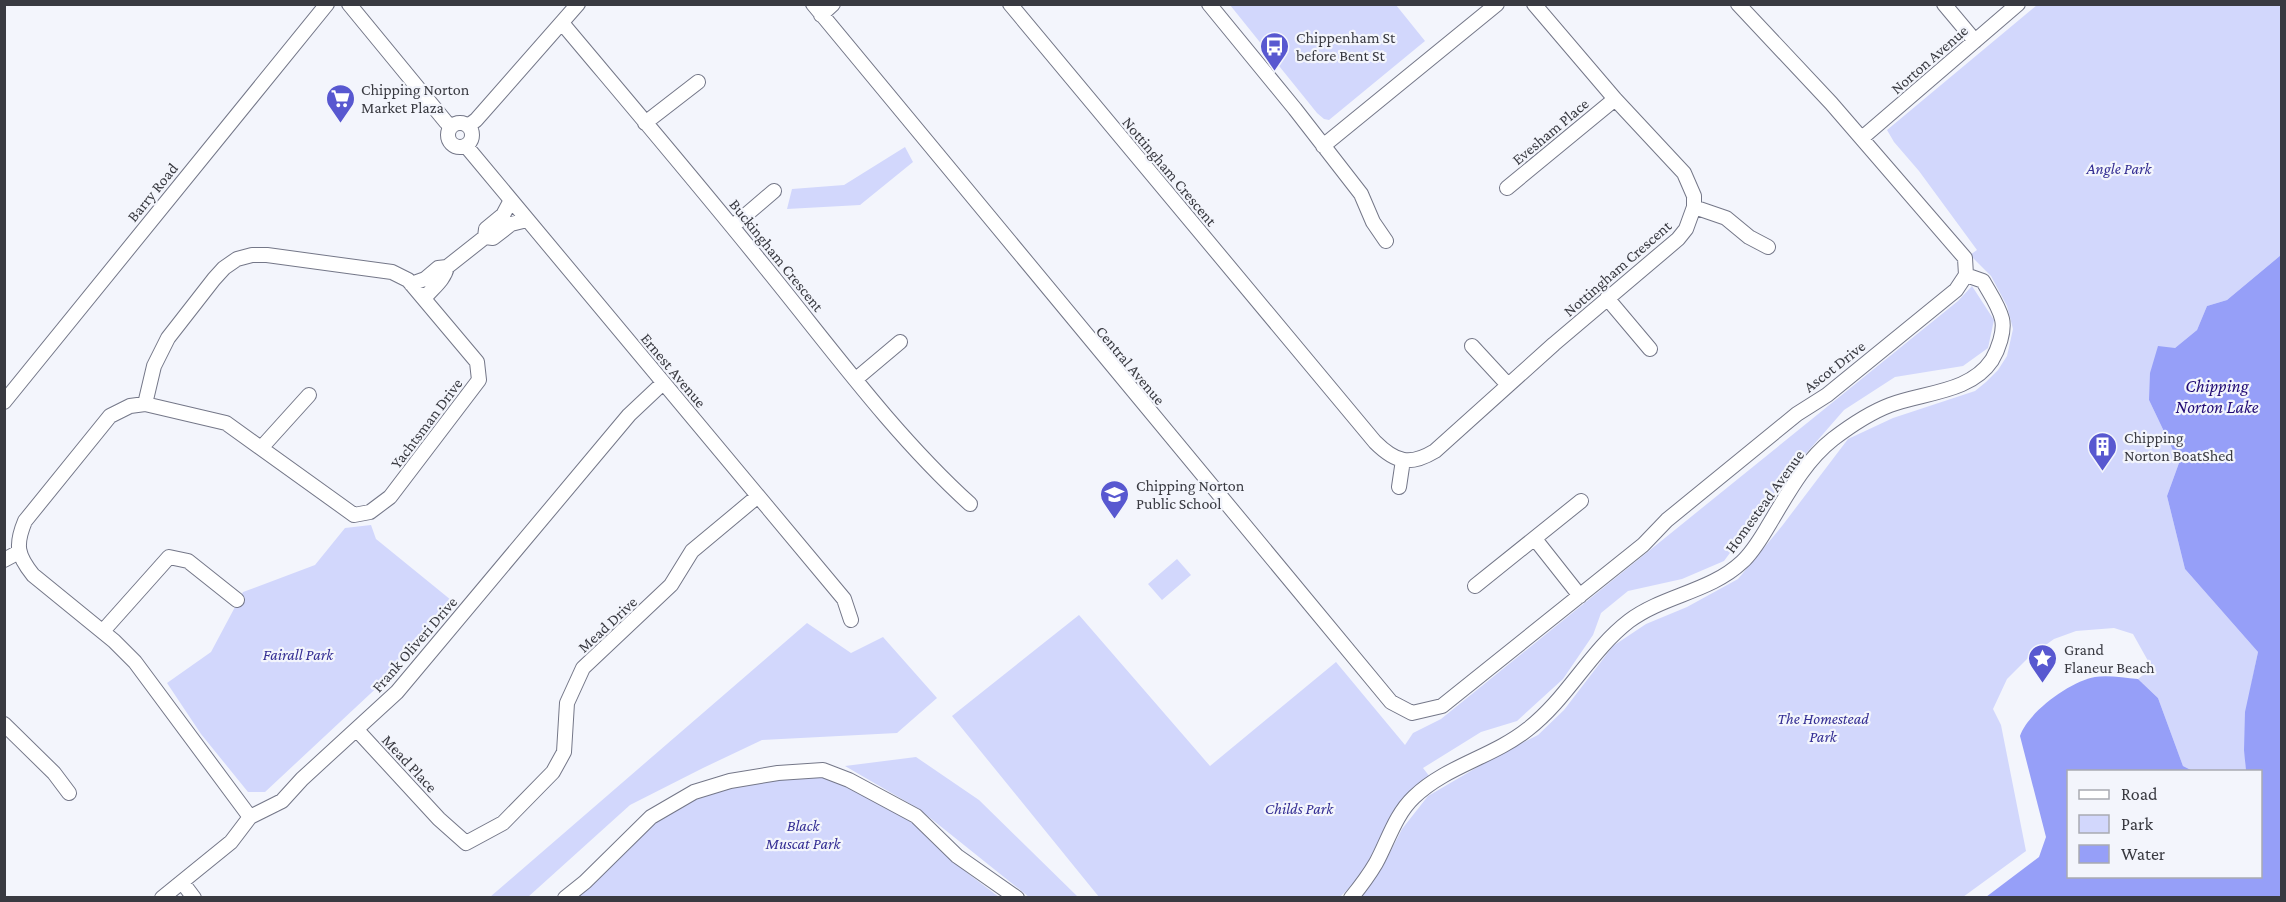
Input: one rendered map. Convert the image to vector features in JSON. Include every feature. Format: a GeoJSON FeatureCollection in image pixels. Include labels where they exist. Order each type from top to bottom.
{"type":"FeatureCollection","features":[{"type":"Feature","properties":{"kind":"street","name":"Barry Road"},"geometry":{"type":"LineString","coordinates":[[4,402],[327,4]]}},
{"type":"Feature","properties":{"kind":"street"},"geometry":{"type":"LineString","coordinates":[[349,4],[451,126]]}},
{"type":"Feature","properties":{"kind":"street"},"geometry":{"type":"LineString","coordinates":[[468,126],[476,120],[578,4]]}},
{"type":"Feature","properties":{"kind":"street"},"geometry":{"type":"LineString","coordinates":[[817,10],[833,4]]}},
{"type":"Feature","properties":{"kind":"street","name":"Nottingham Crescent"},"geometry":{"type":"LineString","coordinates":[[1010,4],[1375,442],[1394,458],[1413,461],[1435,451],[1607,298],[1678,239],[1686,230],[1694,207]]}},
{"type":"Feature","properties":{"kind":"street"},"geometry":{"type":"LineString","coordinates":[[1209,4],[1296,109],[1361,194],[1373,222],[1386,241]]}},
{"type":"Feature","properties":{"kind":"street"},"geometry":{"type":"LineString","coordinates":[[1323,146],[1497,4]]}},
{"type":"Feature","properties":{"kind":"street"},"geometry":{"type":"LineString","coordinates":[[1534,4],[1615,99],[1684,173],[1694,196],[1694,207],[1726,218],[1749,237],[1768,247]]}},
{"type":"Feature","properties":{"kind":"street"},"geometry":{"type":"LineString","coordinates":[[1738,4],[1862,138],[1965,258],[1965,275]]}},
{"type":"Feature","properties":{"kind":"street"},"geometry":{"type":"LineString","coordinates":[[1944,4],[1975,41]]}},
{"type":"Feature","properties":{"kind":"street","name":"Norton Avenue"},"geometry":{"type":"LineString","coordinates":[[1862,138],[2018,4]]}},
{"type":"Feature","properties":{"kind":"street","name":"Central Avenue"},"geometry":{"type":"LineString","coordinates":[[817,10],[1391,702],[1412,713],[1442,706]]}},
{"type":"Feature","properties":{"kind":"street","name":"Buckingham Crescent"},"geometry":{"type":"LineString","coordinates":[[562,23],[733,226],[856,379],[939,476],[970,504]]}},
{"type":"Feature","properties":{"kind":"street"},"geometry":{"type":"LineString","coordinates":[[645,123],[698,82]]}},
{"type":"Feature","properties":{"kind":"street","name":"Evesham Place"},"geometry":{"type":"LineString","coordinates":[[1507,188],[1615,99]]}},
{"type":"Feature","properties":{"kind":"street"},"geometry":{"type":"LineString","coordinates":[[462,123],[468,126],[472,137],[466,146],[454,146],[448,141],[447,133],[451,126],[462,123]]}},
{"type":"Feature","properties":{"kind":"street","name":"Ernest Avenue"},"geometry":{"type":"LineString","coordinates":[[466,146],[844,599],[851,620]]}},
{"type":"Feature","properties":{"kind":"street"},"geometry":{"type":"LineString","coordinates":[[733,226],[774,191]]}},
{"type":"Feature","properties":{"kind":"street"},"geometry":{"type":"LineString","coordinates":[[411,284],[425,279],[438,268],[447,267],[485,237],[486,229],[503,215],[511,200]]}},
{"type":"Feature","properties":{"kind":"street"},"geometry":{"type":"LineString","coordinates":[[485,237],[493,238],[511,224],[527,220]]}},
{"type":"Feature","properties":{"kind":"street","name":"Yachtsman Drive"},"geometry":{"type":"LineString","coordinates":[[252,255],[267,255],[392,272],[411,284],[424,299],[477,362],[479,380],[390,497],[370,512],[354,515],[226,423],[145,404],[154,366],[168,338],[224,268],[237,259],[252,255]]}},
{"type":"Feature","properties":{"kind":"street"},"geometry":{"type":"LineString","coordinates":[[424,299],[432,288],[445,277],[447,267]]}},
{"type":"Feature","properties":{"kind":"street","name":"Ascot Drive"},"geometry":{"type":"LineString","coordinates":[[1442,706],[1643,545],[1676,512],[1797,414],[1827,395],[1956,290],[1965,275]]}},
{"type":"Feature","properties":{"kind":"street","name":"Homestead Avenue"},"geometry":{"type":"LineString","coordinates":[[1351,897],[1365,881],[1400,813],[1414,797],[1439,778],[1512,741],[1529,729],[1562,696],[1616,633],[1630,621],[1646,611],[1710,585],[1729,573],[1745,559],[1799,477],[1831,441],[1878,410],[1967,382],[1985,368],[2000,344],[2003,320],[1983,280],[1965,275]]}},
{"type":"Feature","properties":{"kind":"street"},"geometry":{"type":"LineString","coordinates":[[1607,298],[1650,349]]}},
{"type":"Feature","properties":{"kind":"street"},"geometry":{"type":"LineString","coordinates":[[856,379],[900,342]]}},
{"type":"Feature","properties":{"kind":"street"},"geometry":{"type":"LineString","coordinates":[[1472,346],[1508,385]]}},
{"type":"Feature","properties":{"kind":"street","name":"Frank Oliveri Drive"},"geometry":{"type":"LineString","coordinates":[[162,897],[231,842],[250,817],[282,801],[302,779],[397,692],[629,415],[663,383]]}},
{"type":"Feature","properties":{"kind":"street"},"geometry":{"type":"LineString","coordinates":[[262,447],[309,395]]}},
{"type":"Feature","properties":{"kind":"street"},"geometry":{"type":"LineString","coordinates":[[145,404],[130,406],[110,416],[25,521],[18,537],[19,552],[33,575],[103,631],[135,662],[250,817]]}},
{"type":"Feature","properties":{"kind":"street"},"geometry":{"type":"LineString","coordinates":[[1399,487],[1403,460]]}},
{"type":"Feature","properties":{"kind":"street","name":"Mead Drive"},"geometry":{"type":"LineString","coordinates":[[439,819],[466,843],[503,823],[553,772],[564,752],[567,703],[583,668],[641,616],[671,585],[692,551],[758,496]]}},
{"type":"Feature","properties":{"kind":"street"},"geometry":{"type":"LineString","coordinates":[[1475,586],[1581,501]]}},
{"type":"Feature","properties":{"kind":"street"},"geometry":{"type":"LineString","coordinates":[[1535,539],[1580,596]]}},
{"type":"Feature","properties":{"kind":"street"},"geometry":{"type":"LineString","coordinates":[[4,560],[19,552]]}},
{"type":"Feature","properties":{"kind":"street"},"geometry":{"type":"LineString","coordinates":[[103,631],[168,557],[188,561],[237,600]]}},
{"type":"Feature","properties":{"kind":"street"},"geometry":{"type":"LineString","coordinates":[[4,724],[54,773],[69,793]]}},
{"type":"Feature","properties":{"kind":"street","name":"Mead Place"},"geometry":{"type":"LineString","coordinates":[[357,730],[439,819]]}},
{"type":"Feature","properties":{"kind":"street"},"geometry":{"type":"LineString","coordinates":[[565,897],[585,882],[651,817],[694,792],[730,781],[778,773],[823,770],[849,780],[916,816],[957,856],[1017,897]]}},
{"type":"Feature","properties":{"kind":"street"},"geometry":{"type":"LineString","coordinates":[[182,882],[194,897]]}},
{"type":"Feature","properties":{"kind":"green space"},"geometry":{"type":"Polygon","coordinates":[[[1230,5],[1396,5],[1425,41],[1329,120],[1317,113],[1230,5]]]}},
{"type":"Feature","properties":{"kind":"green space"},"geometry":{"type":"Polygon","coordinates":[[[2037,5],[2281,5],[2281,255],[2227,300],[2207,306],[2197,330],[2175,348],[2149,400],[2179,463],[2167,496],[2185,569],[2258,652],[2246,725],[2246,770],[2191,770],[2183,766],[2158,698],[2138,679],[2152,668],[2133,634],[2114,628],[2076,631],[2054,639],[2029,657],[2007,679],[1993,709],[2001,725],[2026,851],[1963,897],[1360,898],[1382,868],[1402,829],[1428,796],[1500,754],[1538,735],[1564,710],[1613,646],[1646,624],[1687,607],[1738,579],[1782,526],[1848,439],[1893,418],[1975,391],[1998,370],[2007,356],[2013,329],[2007,306],[1991,276],[1970,255],[1977,250],[1887,130],[2037,5]]]}},
{"type":"Feature","properties":{"kind":"green space"},"geometry":{"type":"Polygon","coordinates":[[[905,147],[913,162],[860,205],[787,209],[792,189],[844,185],[905,147]]]}},
{"type":"Feature","properties":{"kind":"green space","name":"Childs Park"},"geometry":{"type":"Polygon","coordinates":[[[1972,286],[1994,320],[1988,348],[1963,366],[1895,377],[1844,410],[1789,473],[1724,561],[1682,579],[1628,591],[1601,613],[1593,635],[1563,679],[1517,721],[1481,732],[1423,768],[1430,777],[1363,874],[1340,897],[1099,897],[952,716],[1079,615],[1210,766],[1336,662],[1405,745],[1413,733],[1441,719],[1958,301],[1972,286]]]}},
{"type":"Feature","properties":{"kind":"green space","name":"Fairall Park"},"geometry":{"type":"Polygon","coordinates":[[[371,525],[376,539],[451,600],[385,680],[265,792],[248,792],[201,734],[167,683],[211,652],[243,592],[315,565],[345,528],[371,525]]]}},
{"type":"Feature","properties":{"kind":"green space"},"geometry":{"type":"Polygon","coordinates":[[[1177,559],[1191,575],[1162,600],[1148,584],[1177,559]]]}},
{"type":"Feature","properties":{"kind":"green space"},"geometry":{"type":"Polygon","coordinates":[[[807,623],[851,653],[883,637],[937,698],[897,733],[762,740],[630,805],[528,897],[490,897],[807,623]]]}},
{"type":"Feature","properties":{"kind":"green space"},"geometry":{"type":"Polygon","coordinates":[[[916,757],[979,800],[1078,897],[1029,897],[919,809],[845,766],[916,757]]]}},
{"type":"Feature","properties":{"kind":"green space","name":"Black Muscat Park"},"geometry":{"type":"Polygon","coordinates":[[[823,770],[916,816],[966,872],[999,897],[565,898],[619,848],[694,792],[823,770]]]}},
{"type":"Feature","properties":{"kind":"water","name":"Chipping Norton Lake"},"geometry":{"type":"Polygon","coordinates":[[[2281,255],[2281,897],[1986,897],[2039,857],[2046,837],[2020,736],[2032,717],[2052,699],[2074,685],[2100,676],[2138,679],[2158,698],[2183,766],[2191,770],[2067,770],[2067,878],[2262,878],[2262,770],[2246,770],[2244,750],[2245,712],[2258,652],[2185,569],[2167,496],[2179,463],[2149,400],[2150,373],[2158,346],[2175,348],[2197,330],[2207,306],[2227,300],[2281,255]]]}},
{"type":"Feature","properties":{"kind":"place","name":"Chippenham St before Bent St"},"geometry":{"type":"Point","coordinates":[1275,72]}},
{"type":"Feature","properties":{"kind":"place","name":"Chipping Norton Market Plaza"},"geometry":{"type":"Point","coordinates":[340,124]}},
{"type":"Feature","properties":{"kind":"place","name":"Chipping Norton BoatShed"},"geometry":{"type":"Point","coordinates":[2103,472]}},
{"type":"Feature","properties":{"kind":"place","name":"Chipping Norton Public School"},"geometry":{"type":"Point","coordinates":[1115,520]}},
{"type":"Feature","properties":{"kind":"place","name":"Grand Flaneur Beach"},"geometry":{"type":"Point","coordinates":[2043,684]}},
{"type":"Feature","properties":{"kind":"park label","name":"Angle Park"},"geometry":{"type":"Point","coordinates":[2119,168]}},
{"type":"Feature","properties":{"kind":"park label","name":"The Homestead Park"},"geometry":{"type":"Point","coordinates":[1823,727]}}]}
